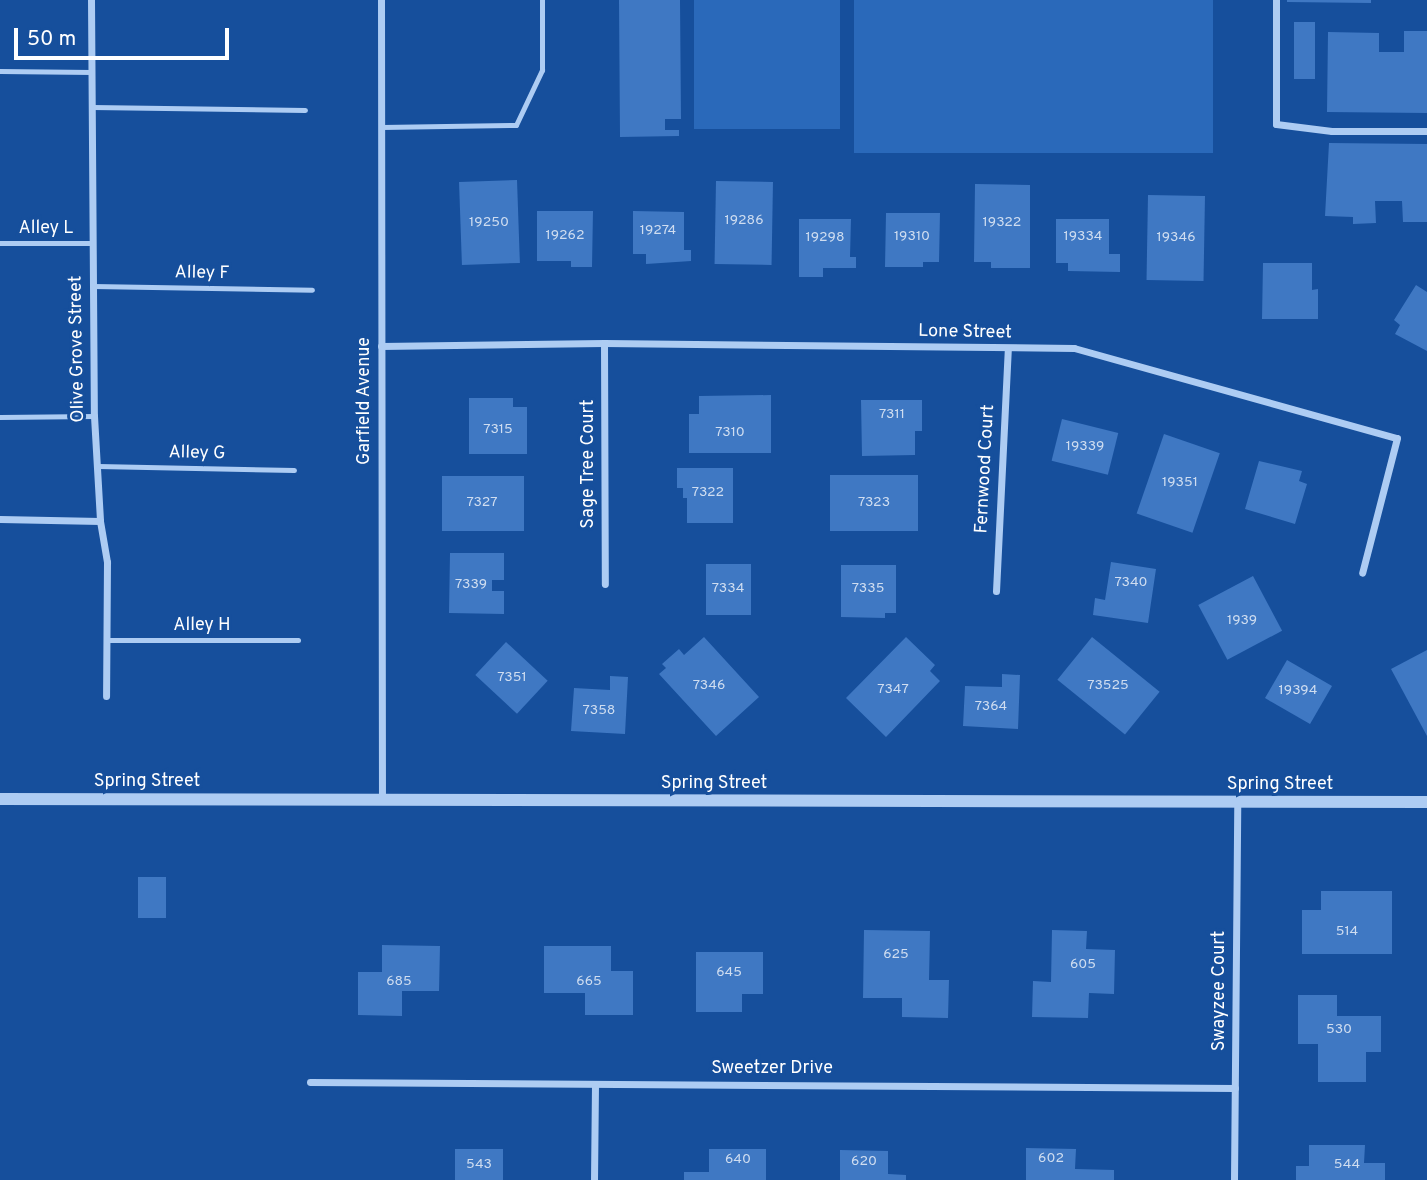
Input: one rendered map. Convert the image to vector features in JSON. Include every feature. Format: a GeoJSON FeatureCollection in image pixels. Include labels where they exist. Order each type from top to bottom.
{"type":"FeatureCollection","features":[{"type":"Feature","properties":{"kind":"street","name":"Olive Grove Street"},"geometry":{"type":"LineString","coordinates":[[92,0],[94,416],[99,466],[100,521],[107,562],[106,696]]}},
{"type":"Feature","properties":{"kind":"street","name":"Garfield Avenue"},"geometry":{"type":"LineString","coordinates":[[382,0],[382,802]]}},
{"type":"Feature","properties":{"kind":"street"},"geometry":{"type":"LineString","coordinates":[[1276,0],[1276,124],[1332,131],[1427,131]]}},
{"type":"Feature","properties":{"kind":"street","name":"Lone Street"},"geometry":{"type":"LineString","coordinates":[[381,346],[604,343],[1074,348],[1396,438],[1362,573]]}},
{"type":"Feature","properties":{"kind":"street","name":"Sage Tree Court"},"geometry":{"type":"LineString","coordinates":[[604,343],[606,584]]}},
{"type":"Feature","properties":{"kind":"street","name":"Fernwood Court"},"geometry":{"type":"LineString","coordinates":[[996,591],[1008,349]]}},
{"type":"Feature","properties":{"kind":"street"},"geometry":{"type":"LineString","coordinates":[[0,519],[100,521]]}},
{"type":"Feature","properties":{"kind":"street","name":"Spring Street"},"geometry":{"type":"LineString","coordinates":[[0,799],[382,802],[1427,802]]}},
{"type":"Feature","properties":{"kind":"street","name":"Swayzee Court"},"geometry":{"type":"LineString","coordinates":[[1234,1180],[1237,802]]}},
{"type":"Feature","properties":{"kind":"street","name":"Sweetzer Drive"},"geometry":{"type":"LineString","coordinates":[[310,1082],[1235,1088]]}},
{"type":"Feature","properties":{"kind":"street"},"geometry":{"type":"LineString","coordinates":[[594,1180],[595,1084]]}},
{"type":"Feature","properties":{"kind":"lane"},"geometry":{"type":"LineString","coordinates":[[382,127],[516,125],[542,70],[542,0]]}},
{"type":"Feature","properties":{"kind":"lane"},"geometry":{"type":"LineString","coordinates":[[0,71],[92,72]]}},
{"type":"Feature","properties":{"kind":"lane"},"geometry":{"type":"LineString","coordinates":[[92,107],[305,110]]}},
{"type":"Feature","properties":{"kind":"lane","name":"Alley L"},"geometry":{"type":"LineString","coordinates":[[0,243],[92,243]]}},
{"type":"Feature","properties":{"kind":"lane","name":"Alley F"},"geometry":{"type":"LineString","coordinates":[[93,286],[312,290]]}},
{"type":"Feature","properties":{"kind":"lane"},"geometry":{"type":"LineString","coordinates":[[0,417],[94,416]]}},
{"type":"Feature","properties":{"kind":"lane","name":"Alley G"},"geometry":{"type":"LineString","coordinates":[[99,466],[294,470]]}},
{"type":"Feature","properties":{"kind":"lane","name":"Alley H"},"geometry":{"type":"LineString","coordinates":[[106,640],[298,640]]}},
{"type":"Feature","properties":{"kind":"shaded area"},"geometry":{"type":"Polygon","coordinates":[[[694,0],[840,0],[840,129],[694,129],[694,0]]]}},
{"type":"Feature","properties":{"kind":"shaded area"},"geometry":{"type":"Polygon","coordinates":[[[854,0],[1213,0],[1213,153],[854,153],[854,0]]]}},
{"type":"Feature","properties":{"kind":"building"},"geometry":{"type":"Polygon","coordinates":[[[619,0],[680,0],[681,119],[665,119],[665,130],[679,130],[679,136],[620,137],[619,0]]]}},
{"type":"Feature","properties":{"kind":"building"},"geometry":{"type":"Polygon","coordinates":[[[1371,0],[1371,3],[1287,2],[1371,0]]]}},
{"type":"Feature","properties":{"kind":"building"},"geometry":{"type":"Polygon","coordinates":[[[1294,22],[1315,22],[1315,79],[1294,79],[1294,22]]]}},
{"type":"Feature","properties":{"kind":"building"},"geometry":{"type":"Polygon","coordinates":[[[1404,31],[1427,31],[1427,113],[1327,112],[1328,32],[1379,33],[1379,52],[1404,52],[1404,31]]]}},
{"type":"Feature","properties":{"kind":"building"},"geometry":{"type":"Polygon","coordinates":[[[1329,143],[1427,144],[1427,222],[1403,222],[1402,201],[1375,201],[1376,223],[1353,224],[1353,217],[1325,216],[1329,143]]]}},
{"type":"Feature","properties":{"kind":"building"},"geometry":{"type":"Polygon","coordinates":[[[517,180],[520,263],[462,265],[459,182],[517,180]]]}},
{"type":"Feature","properties":{"kind":"building"},"geometry":{"type":"Polygon","coordinates":[[[716,181],[773,182],[772,265],[715,264],[716,181]]]}},
{"type":"Feature","properties":{"kind":"building"},"geometry":{"type":"Polygon","coordinates":[[[975,184],[1030,185],[1030,268],[991,268],[991,262],[974,262],[975,184]]]}},
{"type":"Feature","properties":{"kind":"building"},"geometry":{"type":"Polygon","coordinates":[[[1148,195],[1205,196],[1204,281],[1147,280],[1148,195]]]}},
{"type":"Feature","properties":{"kind":"building"},"geometry":{"type":"Polygon","coordinates":[[[537,211],[593,211],[592,267],[571,267],[571,261],[537,261],[537,211]]]}},
{"type":"Feature","properties":{"kind":"building"},"geometry":{"type":"Polygon","coordinates":[[[633,211],[684,212],[684,250],[691,250],[691,261],[646,264],[646,254],[633,254],[633,211]]]}},
{"type":"Feature","properties":{"kind":"building"},"geometry":{"type":"Polygon","coordinates":[[[886,213],[940,213],[939,262],[923,262],[923,267],[885,267],[886,213]]]}},
{"type":"Feature","properties":{"kind":"building"},"geometry":{"type":"Polygon","coordinates":[[[799,219],[851,219],[850,257],[856,257],[856,268],[823,268],[823,277],[799,277],[799,219]]]}},
{"type":"Feature","properties":{"kind":"building"},"geometry":{"type":"Polygon","coordinates":[[[1056,219],[1109,219],[1109,254],[1120,254],[1120,272],[1068,271],[1068,263],[1056,263],[1056,219]]]}},
{"type":"Feature","properties":{"kind":"building"},"geometry":{"type":"Polygon","coordinates":[[[1263,263],[1312,263],[1312,290],[1318,289],[1318,319],[1262,319],[1263,263]]]}},
{"type":"Feature","properties":{"kind":"building"},"geometry":{"type":"Polygon","coordinates":[[[1416,285],[1427,292],[1427,351],[1395,334],[1400,325],[1394,320],[1416,285]]]}},
{"type":"Feature","properties":{"kind":"building"},"geometry":{"type":"Polygon","coordinates":[[[771,395],[771,453],[689,453],[689,414],[699,414],[699,396],[771,395]]]}},
{"type":"Feature","properties":{"kind":"building"},"geometry":{"type":"Polygon","coordinates":[[[469,398],[513,398],[513,407],[527,407],[527,454],[469,454],[469,398]]]}},
{"type":"Feature","properties":{"kind":"building"},"geometry":{"type":"Polygon","coordinates":[[[861,400],[922,400],[922,431],[915,431],[915,455],[862,456],[861,400]]]}},
{"type":"Feature","properties":{"kind":"building"},"geometry":{"type":"Polygon","coordinates":[[[1062,419],[1118,433],[1108,475],[1052,461],[1062,419]]]}},
{"type":"Feature","properties":{"kind":"building"},"geometry":{"type":"Polygon","coordinates":[[[1164,434],[1220,453],[1192,533],[1137,513],[1164,434]]]}},
{"type":"Feature","properties":{"kind":"building"},"geometry":{"type":"Polygon","coordinates":[[[1259,461],[1302,471],[1299,481],[1307,484],[1295,524],[1245,509],[1259,461]]]}},
{"type":"Feature","properties":{"kind":"building"},"geometry":{"type":"Polygon","coordinates":[[[677,468],[733,468],[733,523],[687,523],[687,498],[683,498],[683,488],[677,488],[677,468]]]}},
{"type":"Feature","properties":{"kind":"building"},"geometry":{"type":"Polygon","coordinates":[[[830,475],[918,475],[918,531],[830,531],[830,475]]]}},
{"type":"Feature","properties":{"kind":"building"},"geometry":{"type":"Polygon","coordinates":[[[442,476],[524,476],[524,531],[442,531],[442,476]]]}},
{"type":"Feature","properties":{"kind":"building"},"geometry":{"type":"Polygon","coordinates":[[[450,553],[504,553],[504,580],[492,580],[492,591],[504,591],[504,614],[449,613],[450,553]]]}},
{"type":"Feature","properties":{"kind":"building"},"geometry":{"type":"Polygon","coordinates":[[[1111,562],[1156,569],[1148,623],[1093,615],[1095,598],[1105,600],[1111,562]]]}},
{"type":"Feature","properties":{"kind":"building"},"geometry":{"type":"Polygon","coordinates":[[[706,564],[751,564],[751,615],[706,615],[706,564]]]}},
{"type":"Feature","properties":{"kind":"building"},"geometry":{"type":"Polygon","coordinates":[[[841,565],[896,565],[896,613],[885,613],[885,618],[841,617],[841,565]]]}},
{"type":"Feature","properties":{"kind":"building"},"geometry":{"type":"Polygon","coordinates":[[[1253,576],[1282,631],[1227,660],[1198,605],[1253,576]]]}},
{"type":"Feature","properties":{"kind":"building"},"geometry":{"type":"Polygon","coordinates":[[[704,637],[759,697],[716,736],[659,674],[666,668],[662,664],[679,649],[684,655],[704,637]]]}},
{"type":"Feature","properties":{"kind":"building"},"geometry":{"type":"Polygon","coordinates":[[[906,637],[935,665],[930,671],[940,681],[886,737],[846,698],[906,637]]]}},
{"type":"Feature","properties":{"kind":"building"},"geometry":{"type":"Polygon","coordinates":[[[1092,637],[1160,692],[1125,734],[1057,680],[1092,637]]]}},
{"type":"Feature","properties":{"kind":"building"},"geometry":{"type":"Polygon","coordinates":[[[506,642],[548,681],[517,714],[475,675],[506,642]]]}},
{"type":"Feature","properties":{"kind":"building"},"geometry":{"type":"Polygon","coordinates":[[[1427,650],[1427,736],[1391,669],[1427,650]]]}},
{"type":"Feature","properties":{"kind":"building"},"geometry":{"type":"Polygon","coordinates":[[[1287,660],[1332,686],[1310,724],[1265,698],[1287,660]]]}},
{"type":"Feature","properties":{"kind":"building"},"geometry":{"type":"Polygon","coordinates":[[[1002,674],[1020,675],[1018,729],[963,726],[965,686],[1002,687],[1002,674]]]}},
{"type":"Feature","properties":{"kind":"building"},"geometry":{"type":"Polygon","coordinates":[[[610,676],[628,677],[625,734],[571,731],[574,688],[610,690],[610,676]]]}},
{"type":"Feature","properties":{"kind":"building"},"geometry":{"type":"Polygon","coordinates":[[[138,877],[166,877],[166,918],[138,918],[138,877]]]}},
{"type":"Feature","properties":{"kind":"building"},"geometry":{"type":"Polygon","coordinates":[[[1321,891],[1392,891],[1392,954],[1302,954],[1302,910],[1321,910],[1321,891]]]}},
{"type":"Feature","properties":{"kind":"building"},"geometry":{"type":"Polygon","coordinates":[[[864,930],[930,931],[929,980],[949,980],[948,1018],[902,1017],[902,998],[863,998],[864,930]]]}},
{"type":"Feature","properties":{"kind":"building"},"geometry":{"type":"Polygon","coordinates":[[[1052,930],[1087,931],[1086,949],[1115,950],[1114,994],[1089,993],[1088,1018],[1032,1017],[1033,981],[1051,982],[1052,930]]]}},
{"type":"Feature","properties":{"kind":"building"},"geometry":{"type":"Polygon","coordinates":[[[382,945],[440,946],[439,991],[402,991],[402,1016],[358,1015],[358,972],[382,972],[382,945]]]}},
{"type":"Feature","properties":{"kind":"building"},"geometry":{"type":"Polygon","coordinates":[[[544,946],[611,946],[611,971],[633,971],[633,1015],[585,1015],[585,993],[544,993],[544,946]]]}},
{"type":"Feature","properties":{"kind":"building"},"geometry":{"type":"Polygon","coordinates":[[[696,952],[763,952],[763,994],[742,994],[742,1012],[696,1012],[696,952]]]}},
{"type":"Feature","properties":{"kind":"building"},"geometry":{"type":"Polygon","coordinates":[[[1298,995],[1337,995],[1337,1016],[1381,1016],[1381,1052],[1366,1052],[1366,1082],[1318,1082],[1318,1044],[1298,1044],[1298,995]]]}},
{"type":"Feature","properties":{"kind":"building"},"geometry":{"type":"Polygon","coordinates":[[[1309,1145],[1365,1145],[1364,1163],[1385,1163],[1385,1180],[1296,1180],[1296,1166],[1309,1166],[1309,1145]]]}},
{"type":"Feature","properties":{"kind":"building"},"geometry":{"type":"Polygon","coordinates":[[[1026,1148],[1076,1149],[1075,1169],[1114,1170],[1114,1180],[1026,1180],[1026,1148]]]}},
{"type":"Feature","properties":{"kind":"building"},"geometry":{"type":"Polygon","coordinates":[[[455,1149],[503,1149],[503,1180],[455,1180],[455,1149]]]}},
{"type":"Feature","properties":{"kind":"building"},"geometry":{"type":"Polygon","coordinates":[[[709,1149],[766,1149],[766,1180],[684,1180],[684,1172],[709,1172],[709,1149]]]}},
{"type":"Feature","properties":{"kind":"building"},"geometry":{"type":"Polygon","coordinates":[[[840,1150],[888,1151],[888,1174],[906,1175],[906,1180],[840,1180],[840,1150]]]}}]}
